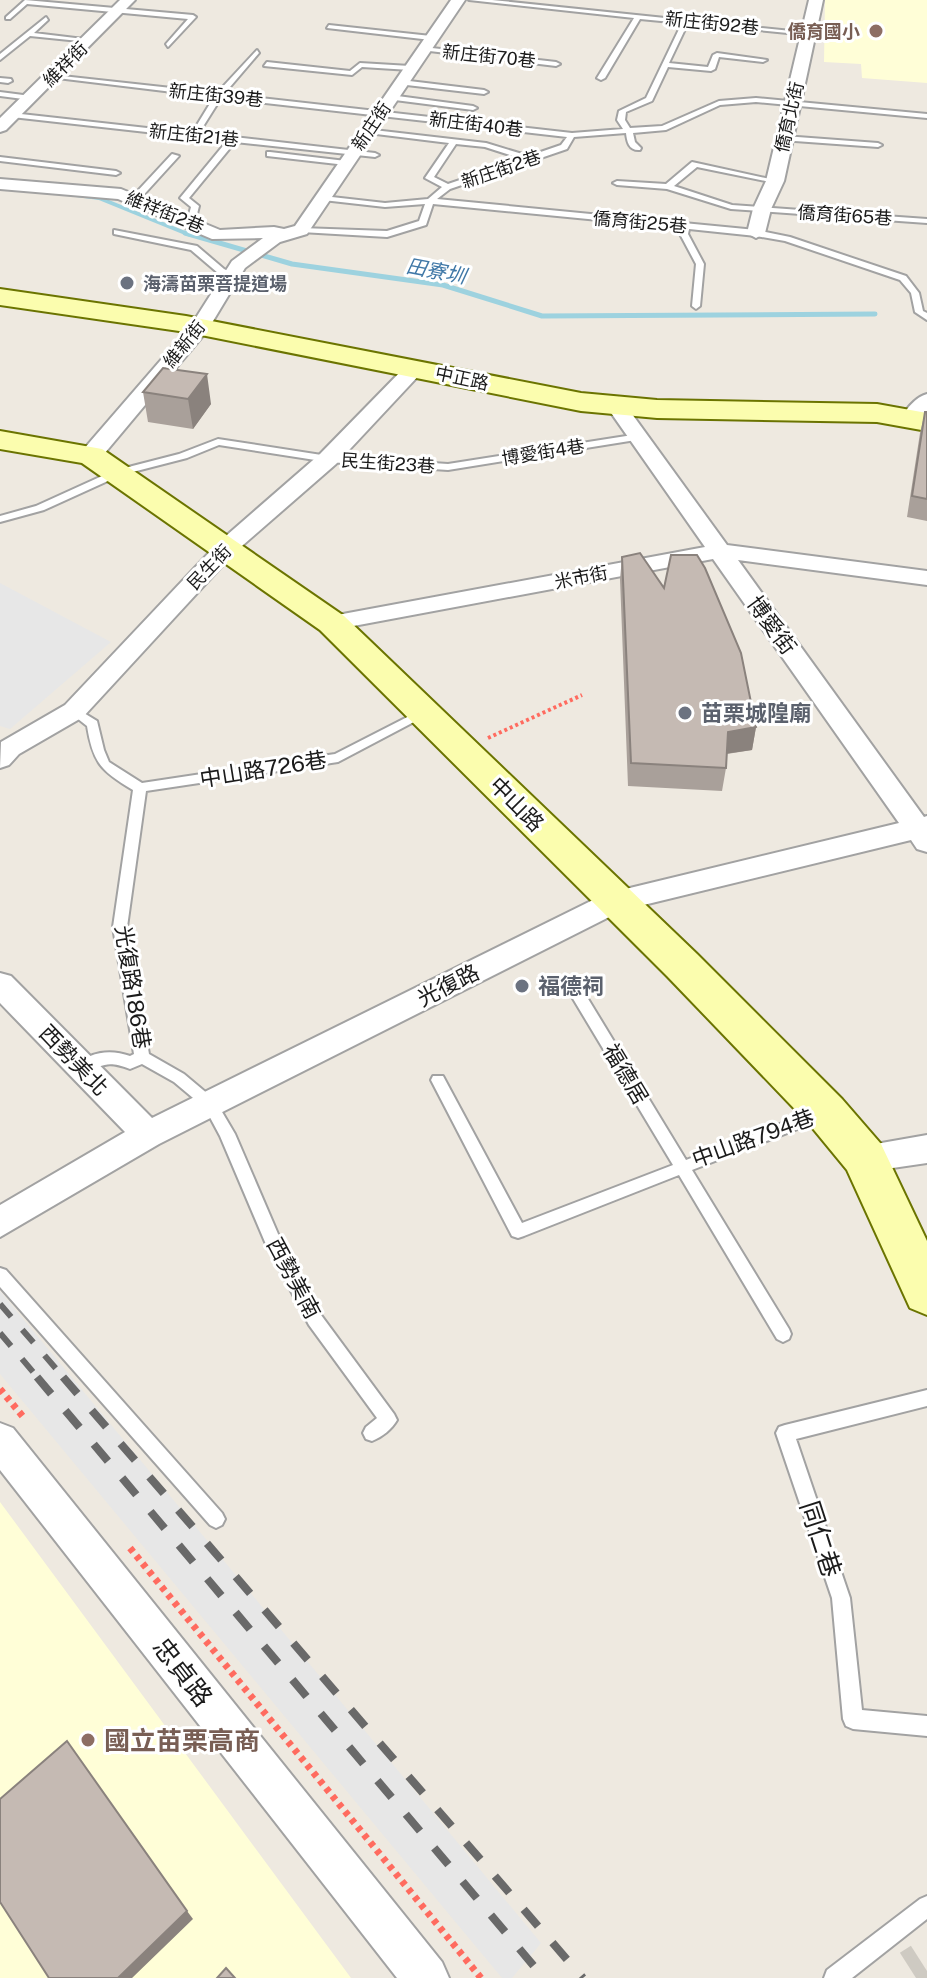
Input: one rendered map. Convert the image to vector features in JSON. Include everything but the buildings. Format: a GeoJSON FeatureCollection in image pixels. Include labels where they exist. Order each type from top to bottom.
{"type":"FeatureCollection","features":[{"type":"Feature","properties":{"kind":"street","name":"新庄街"},"geometry":{"type":"LineString","coordinates":[[301,230],[458,0]]}},
{"type":"Feature","properties":{"kind":"street","name":"僑育北街"},"geometry":{"type":"LineString","coordinates":[[756,233],[762,209],[775,181],[816,0]]}},
{"type":"Feature","properties":{"kind":"street","name":"維祥街"},"geometry":{"type":"LineString","coordinates":[[6,121],[124,4]]}},
{"type":"Feature","properties":{"kind":"street","name":"維祥街2巷"},"geometry":{"type":"LineString","coordinates":[[0,184],[121,194],[218,235],[274,232],[278,236]]}},
{"type":"Feature","properties":{"kind":"street"},"geometry":{"type":"LineString","coordinates":[[235,270],[278,236],[301,230]]}},
{"type":"Feature","properties":{"kind":"street","name":"維新街"},"geometry":{"type":"LineString","coordinates":[[104,464],[200,327],[235,270]]}},
{"type":"Feature","properties":{"kind":"street","name":"中正路"},"geometry":{"type":"LineString","coordinates":[[0,297],[200,327],[553,398],[617,407],[922,413]]}},
{"type":"Feature","properties":{"kind":"street","name":"民生街"},"geometry":{"type":"LineString","coordinates":[[3,750],[74,711],[227,547],[328,459],[415,368]]}},
{"type":"Feature","properties":{"kind":"street","name":"博愛街"},"geometry":{"type":"LineString","coordinates":[[617,407],[924,832]]}},
{"type":"Feature","properties":{"kind":"street","name":"中山路"},"geometry":{"type":"LineString","coordinates":[[0,440],[104,464],[332,623],[826,1112],[865,1158],[927,1293]]}},
{"type":"Feature","properties":{"kind":"street","name":"米市街"},"geometry":{"type":"LineString","coordinates":[[332,623],[719,551],[927,578]]}},
{"type":"Feature","properties":{"kind":"street","name":"光復路"},"geometry":{"type":"LineString","coordinates":[[0,1222],[148,1135],[615,901],[924,832]]}},
{"type":"Feature","properties":{"kind":"street","name":"西勢美北"},"geometry":{"type":"LineString","coordinates":[[0,984],[148,1135]]}},
{"type":"Feature","properties":{"kind":"street"},"geometry":{"type":"LineString","coordinates":[[865,1158],[927,1149]]}},
{"type":"Feature","properties":{"kind":"street","name":"忠貞路"},"geometry":{"type":"LineString","coordinates":[[15,1434],[426,1978]]}},
{"type":"Feature","properties":{"kind":"lane","name":"新庄街92巷"},"geometry":{"type":"LineString","coordinates":[[472,0],[808,33]]}},
{"type":"Feature","properties":{"kind":"lane"},"geometry":{"type":"LineString","coordinates":[[8,18],[25,2],[124,4],[193,17],[168,45]]}},
{"type":"Feature","properties":{"kind":"lane"},"geometry":{"type":"LineString","coordinates":[[601,78],[638,16]]}},
{"type":"Feature","properties":{"kind":"lane"},"geometry":{"type":"LineString","coordinates":[[0,58],[46,19]]}},
{"type":"Feature","properties":{"kind":"lane"},"geometry":{"type":"LineString","coordinates":[[637,148],[631,143],[630,133],[621,120],[623,111],[649,99],[686,21]]}},
{"type":"Feature","properties":{"kind":"lane","name":"新庄街70巷"},"geometry":{"type":"LineString","coordinates":[[329,27],[556,64]]}},
{"type":"Feature","properties":{"kind":"lane"},"geometry":{"type":"LineString","coordinates":[[28,34],[89,40]]}},
{"type":"Feature","properties":{"kind":"lane"},"geometry":{"type":"LineString","coordinates":[[194,135],[219,95],[257,52]]}},
{"type":"Feature","properties":{"kind":"lane"},"geometry":{"type":"LineString","coordinates":[[664,65],[711,69],[717,55],[763,60]]}},
{"type":"Feature","properties":{"kind":"lane"},"geometry":{"type":"LineString","coordinates":[[267,64],[352,73],[360,65],[484,92]]}},
{"type":"Feature","properties":{"kind":"lane","name":"新庄街39巷"},"geometry":{"type":"LineString","coordinates":[[53,77],[380,113]]}},
{"type":"Feature","properties":{"kind":"lane"},"geometry":{"type":"LineString","coordinates":[[0,94],[31,98]]}},
{"type":"Feature","properties":{"kind":"lane"},"geometry":{"type":"LineString","coordinates":[[390,97],[473,108]]}},
{"type":"Feature","properties":{"kind":"lane","name":"新庄街40巷"},"geometry":{"type":"LineString","coordinates":[[380,113],[572,135],[630,133],[663,128],[719,103],[756,100],[927,116]]}},
{"type":"Feature","properties":{"kind":"lane","name":"新庄街21巷"},"geometry":{"type":"LineString","coordinates":[[6,121],[233,139],[350,158],[375,155]]}},
{"type":"Feature","properties":{"kind":"lane"},"geometry":{"type":"LineString","coordinates":[[368,131],[486,145],[531,159]]}},
{"type":"Feature","properties":{"kind":"lane","name":"新庄街2巷"},"geometry":{"type":"LineString","coordinates":[[301,230],[387,234],[423,223],[430,201],[447,187],[564,147],[572,135]]}},
{"type":"Feature","properties":{"kind":"lane"},"geometry":{"type":"LineString","coordinates":[[784,138],[878,145]]}},
{"type":"Feature","properties":{"kind":"lane"},"geometry":{"type":"LineString","coordinates":[[191,222],[195,206],[184,198],[233,139]]}},
{"type":"Feature","properties":{"kind":"lane"},"geometry":{"type":"LineString","coordinates":[[447,187],[429,178],[452,144]]}},
{"type":"Feature","properties":{"kind":"lane"},"geometry":{"type":"LineString","coordinates":[[270,154],[350,158]]}},
{"type":"Feature","properties":{"kind":"lane"},"geometry":{"type":"LineString","coordinates":[[135,199],[175,156]]}},
{"type":"Feature","properties":{"kind":"lane"},"geometry":{"type":"LineString","coordinates":[[0,159],[116,173]]}},
{"type":"Feature","properties":{"kind":"lane"},"geometry":{"type":"LineString","coordinates":[[668,187],[695,164],[775,181]]}},
{"type":"Feature","properties":{"kind":"lane","name":"僑育街65巷"},"geometry":{"type":"LineString","coordinates":[[617,183],[668,187],[731,207],[927,221]]}},
{"type":"Feature","properties":{"kind":"lane","name":"僑育街25巷"},"geometry":{"type":"LineString","coordinates":[[323,198],[385,205],[430,201],[756,233],[829,251],[903,278],[915,293],[919,312],[927,317]]}},
{"type":"Feature","properties":{"kind":"lane"},"geometry":{"type":"LineString","coordinates":[[685,226],[684,234],[700,264],[696,306]]}},
{"type":"Feature","properties":{"kind":"lane"},"geometry":{"type":"LineString","coordinates":[[117,232],[194,248],[221,271],[235,270]]}},
{"type":"Feature","properties":{"kind":"lane"},"geometry":{"type":"LineString","coordinates":[[194,248],[218,235]]}},
{"type":"Feature","properties":{"kind":"lane","name":"博愛街4巷"},"geometry":{"type":"LineString","coordinates":[[448,467],[639,437]]}},
{"type":"Feature","properties":{"kind":"lane","name":"民生街23巷"},"geometry":{"type":"LineString","coordinates":[[0,519],[40,508],[104,464],[183,456],[218,442],[328,459],[448,467]]}},
{"type":"Feature","properties":{"kind":"lane"},"geometry":{"type":"LineString","coordinates":[[74,711],[93,724],[97,754],[104,767],[140,788]]}},
{"type":"Feature","properties":{"kind":"lane","name":"中山路726巷"},"geometry":{"type":"LineString","coordinates":[[140,788],[338,758],[423,714]]}},
{"type":"Feature","properties":{"kind":"lane","name":"光復路186巷"},"geometry":{"type":"LineString","coordinates":[[140,788],[120,927],[142,1057],[179,1078],[210,1104]]}},
{"type":"Feature","properties":{"kind":"lane","name":"福德居"},"geometry":{"type":"LineString","coordinates":[[571,983],[783,1334]]}},
{"type":"Feature","properties":{"kind":"lane"},"geometry":{"type":"LineString","coordinates":[[82,1068],[104,1056],[116,1055],[130,1063],[142,1057]]}},
{"type":"Feature","properties":{"kind":"lane"},"geometry":{"type":"LineString","coordinates":[[438,1080],[518,1231],[681,1165]]}},
{"type":"Feature","properties":{"kind":"lane","name":"西勢美南"},"geometry":{"type":"LineString","coordinates":[[210,1104],[227,1134],[271,1237],[315,1320],[388,1420],[372,1433]]}},
{"type":"Feature","properties":{"kind":"lane","name":"中山路794巷"},"geometry":{"type":"LineString","coordinates":[[681,1165],[826,1112]]}},
{"type":"Feature","properties":{"kind":"lane"},"geometry":{"type":"LineString","coordinates":[[0,1275],[216,1519]]}},
{"type":"Feature","properties":{"kind":"lane","name":"同仁巷"},"geometry":{"type":"LineString","coordinates":[[927,1398],[785,1433],[841,1598],[853,1719],[927,1726]]}},
{"type":"Feature","properties":{"kind":"lane"},"geometry":{"type":"LineString","coordinates":[[835,1978],[927,1906]]}},
{"type":"Feature","properties":{"kind":"path"},"geometry":{"type":"LineString","coordinates":[[462,750],[582,695]]}},
{"type":"Feature","properties":{"kind":"path"},"geometry":{"type":"LineString","coordinates":[[0,1389],[15,1434]]}},
{"type":"Feature","properties":{"kind":"path"},"geometry":{"type":"LineString","coordinates":[[120,1536],[481,1978]]}},
{"type":"Feature","properties":{"kind":"shaded area","name":"僑育國小"},"geometry":{"type":"Polygon","coordinates":[[[825,0],[927,0],[927,83],[862,78],[861,64],[824,62],[825,0]]]}},
{"type":"Feature","properties":{"kind":"shaded area"},"geometry":{"type":"Polygon","coordinates":[[[0,583],[111,642],[10,729],[0,726],[0,583]]]}},
{"type":"Feature","properties":{"kind":"shaded area"},"geometry":{"type":"Polygon","coordinates":[[[0,1291],[541,1943],[512,1978],[502,1978],[0,1374],[0,1291]]]}},
{"type":"Feature","properties":{"kind":"shaded area","name":"國立苗栗高商"},"geometry":{"type":"Polygon","coordinates":[[[0,1502],[351,1978],[0,1978],[0,1502]]]}},
{"type":"Feature","properties":{"kind":"waterway","name":"田寮圳"},"geometry":{"type":"LineString","coordinates":[[69,194],[99,198],[185,233]]}},
{"type":"Feature","properties":{"kind":"waterway","name":"田寮圳"},"geometry":{"type":"LineString","coordinates":[[185,233],[292,264],[443,285],[542,316],[875,314]]}},
{"type":"Feature","properties":{"kind":"waterway","name":"田寮圳"},"geometry":{"type":"LineString","coordinates":[[185,233],[190,235]]}},
{"type":"Feature","properties":{"kind":"tunnel"},"geometry":{"type":"LineString","coordinates":[[916,1978],[927,1971]]}},
{"type":"Feature","properties":{"kind":"railway"},"geometry":{"type":"LineString","coordinates":[[0,1304],[65,1379]]}},
{"type":"Feature","properties":{"kind":"railway"},"geometry":{"type":"LineString","coordinates":[[0,1333],[39,1379]]}},
{"type":"Feature","properties":{"kind":"railway"},"geometry":{"type":"LineString","coordinates":[[37,1377],[544,1978]]}},
{"type":"Feature","properties":{"kind":"railway"},"geometry":{"type":"LineString","coordinates":[[63,1377],[583,1978]]}},
{"type":"Feature","properties":{"kind":"place","name":"僑育國小"},"geometry":{"type":"Point","coordinates":[876,31]}},
{"type":"Feature","properties":{"kind":"place","name":"海濤苗栗菩提道場"},"geometry":{"type":"Point","coordinates":[127,283]}},
{"type":"Feature","properties":{"kind":"place","name":"苗栗城隍廟"},"geometry":{"type":"Point","coordinates":[685,713]}},
{"type":"Feature","properties":{"kind":"place","name":"福德祠"},"geometry":{"type":"Point","coordinates":[522,986]}},
{"type":"Feature","properties":{"kind":"place","name":"國立苗栗高商"},"geometry":{"type":"Point","coordinates":[88,1740]}}]}
